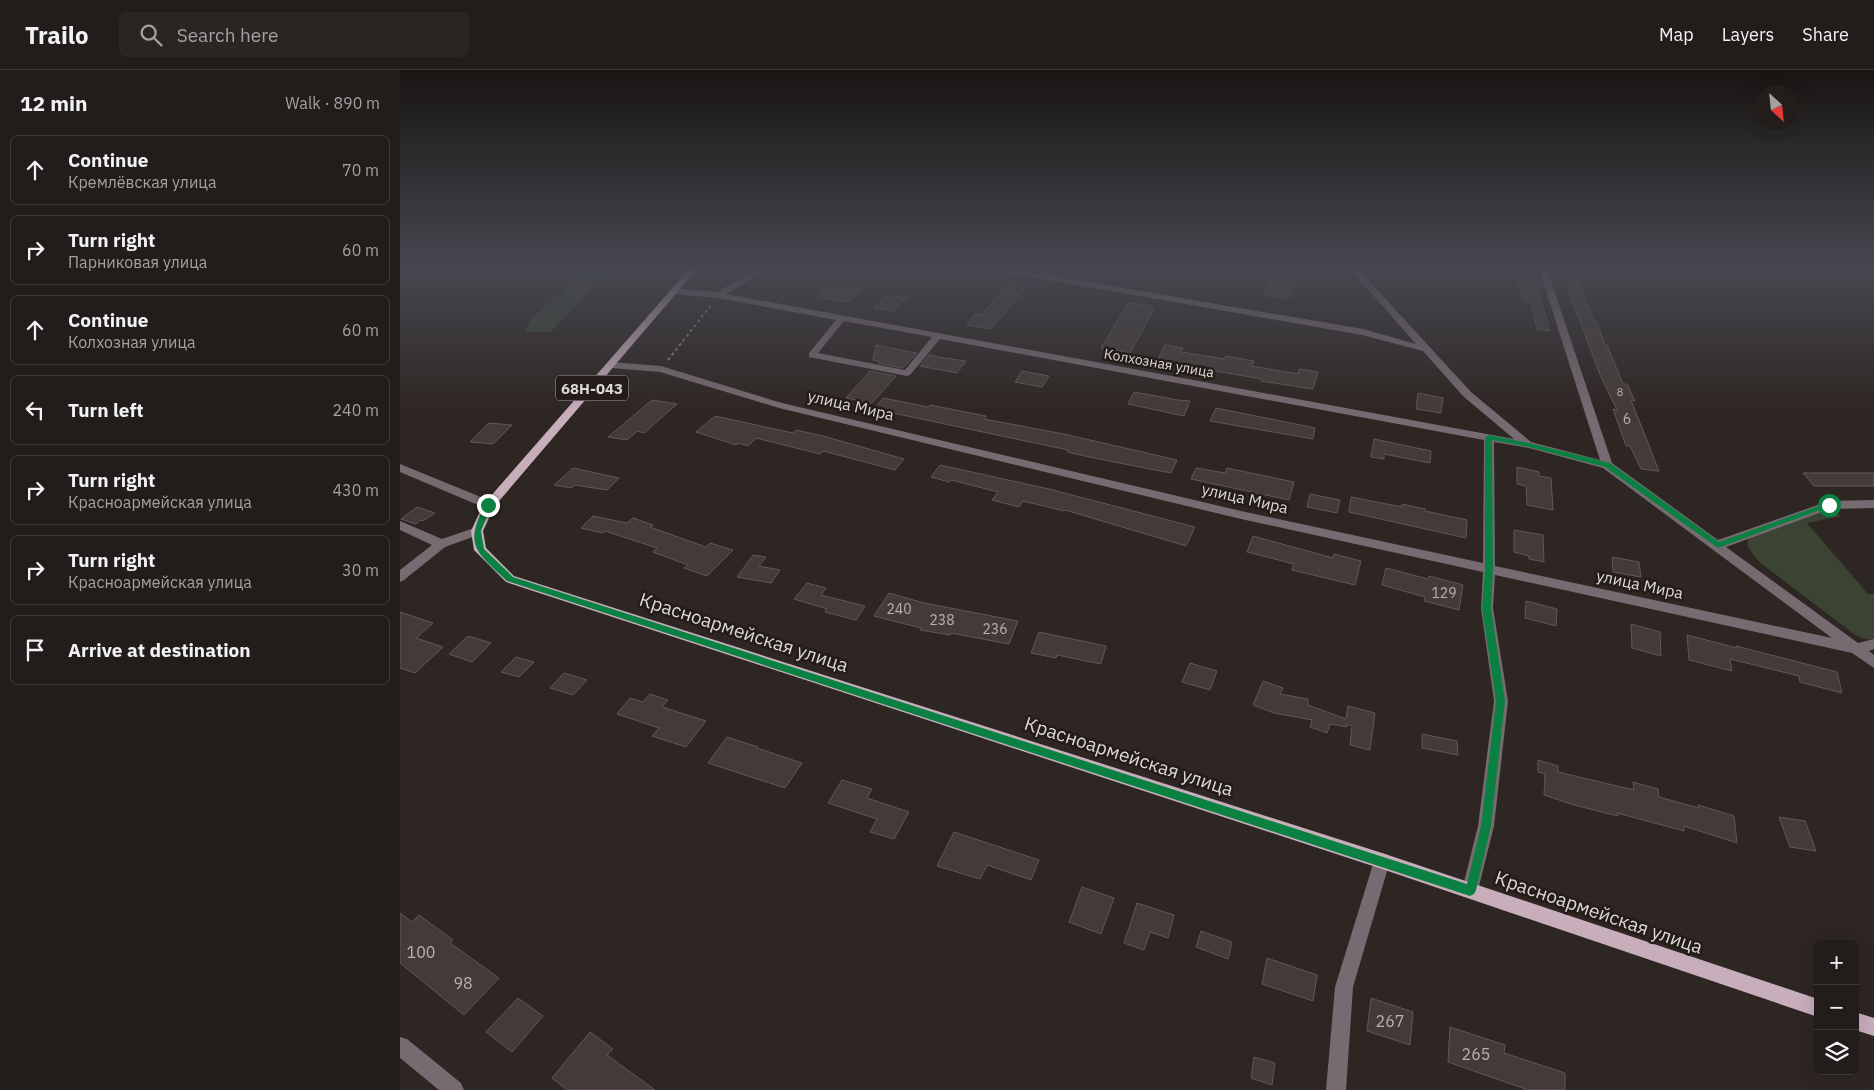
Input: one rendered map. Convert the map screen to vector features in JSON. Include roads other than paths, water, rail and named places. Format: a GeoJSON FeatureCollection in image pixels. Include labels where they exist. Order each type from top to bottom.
{"type":"FeatureCollection","features":[{"type":"Feature","properties":{"kind":"main road","name":"68Н-043"},"geometry":{"type":"LineString","coordinates":[[488,505],[652,317]]}},
{"type":"Feature","properties":{"kind":"main road"},"geometry":{"type":"LineString","coordinates":[[477,531],[488,505]]}},
{"type":"Feature","properties":{"kind":"main road","name":"Красноармейская улица"},"geometry":{"type":"LineString","coordinates":[[477,531],[480,550],[510,579],[1382,861],[1814,1007]]}},
{"type":"Feature","properties":{"kind":"main road"},"geometry":{"type":"LineString","coordinates":[[1859,1022],[1874,1027]]}},
{"type":"Feature","properties":{"kind":"street","name":"Колхозная улица"},"geometry":{"type":"LineString","coordinates":[[834,317],[1529,445],[1607,465]]}},
{"type":"Feature","properties":{"kind":"street"},"geometry":{"type":"LineString","coordinates":[[1274,317],[1363,332],[1426,349]]}},
{"type":"Feature","properties":{"kind":"street"},"geometry":{"type":"LineString","coordinates":[[1397,317],[1467,394],[1529,445]]}},
{"type":"Feature","properties":{"kind":"street"},"geometry":{"type":"LineString","coordinates":[[1559,317],[1607,465],[1718,545],[1874,662]]}},
{"type":"Feature","properties":{"kind":"street"},"geometry":{"type":"LineString","coordinates":[[842,318],[812,355],[907,373],[938,336]]}},
{"type":"Feature","properties":{"kind":"street","name":"улица Мира"},"geometry":{"type":"LineString","coordinates":[[611,365],[661,369],[788,408],[1241,515],[1857,649],[1874,644]]}},
{"type":"Feature","properties":{"kind":"street"},"geometry":{"type":"LineString","coordinates":[[1470,890],[1486,826],[1501,701],[1486,608],[1489,569],[1488,438]]}},
{"type":"Feature","properties":{"kind":"street"},"geometry":{"type":"LineString","coordinates":[[400,468],[488,505]]}},
{"type":"Feature","properties":{"kind":"street"},"geometry":{"type":"LineString","coordinates":[[1718,545],[1829,505],[1874,504]]}},
{"type":"Feature","properties":{"kind":"street"},"geometry":{"type":"LineString","coordinates":[[400,525],[441,544]]}},
{"type":"Feature","properties":{"kind":"street"},"geometry":{"type":"LineString","coordinates":[[400,577],[441,544],[477,531]]}},
{"type":"Feature","properties":{"kind":"street"},"geometry":{"type":"LineString","coordinates":[[1336,1090],[1344,987],[1382,861]]}},
{"type":"Feature","properties":{"kind":"street"},"geometry":{"type":"LineString","coordinates":[[400,1046],[454,1090]]}}]}
